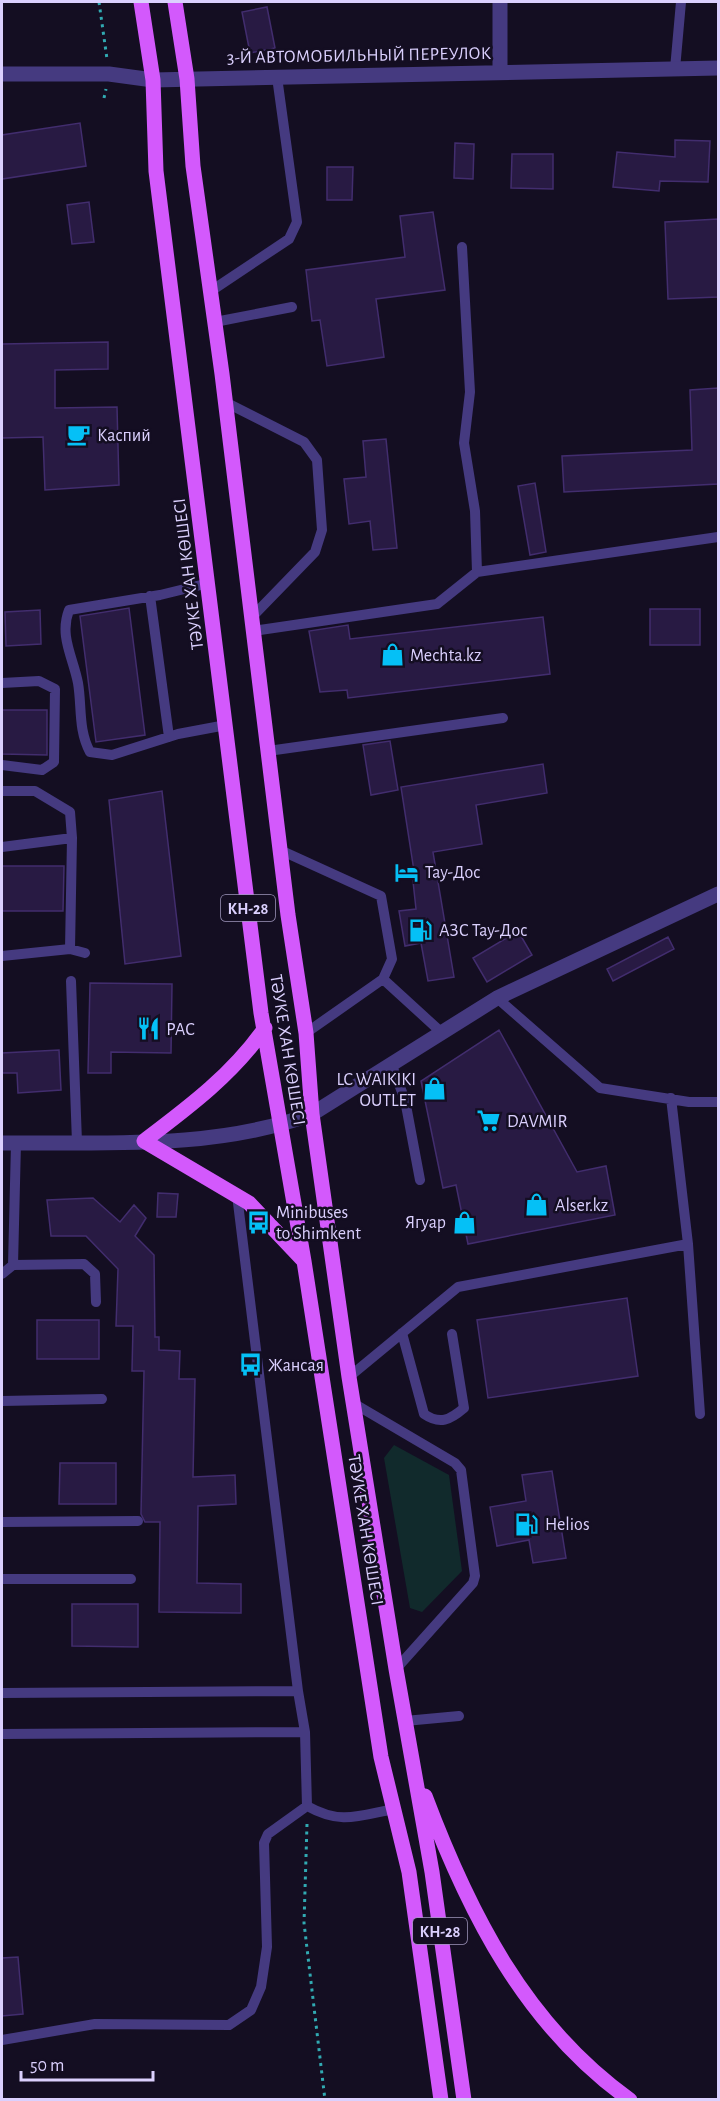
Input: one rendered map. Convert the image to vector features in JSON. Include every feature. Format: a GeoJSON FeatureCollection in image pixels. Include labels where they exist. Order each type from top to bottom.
{"type":"FeatureCollection","features":[{"type":"Feature","properties":{"kind":"main road","name":"ТӘУКЕ ХАН КӨШЕСІ"},"geometry":{"type":"LineString","coordinates":[[141,2],[153,80],[156,171],[265,1028],[304,1261],[381,1757],[409,1872],[441,2100]]}},
{"type":"Feature","properties":{"kind":"main road","name":"ТӘУКЕ ХАН КӨШЕСІ"},"geometry":{"type":"LineString","coordinates":[[175,2],[187,79],[193,166],[215,322],[280,850],[306,1033],[312,1114],[353,1403],[396,1670],[432,1872],[464,2100]]}},
{"type":"Feature","properties":{"kind":"main road"},"geometry":{"type":"LineString","coordinates":[[265,1028],[247,1054],[207,1093],[144,1141],[249,1203],[304,1261]]}},
{"type":"Feature","properties":{"kind":"main road"},"geometry":{"type":"LineString","coordinates":[[412,1762],[452,1867],[483,1929],[523,1995],[566,2045],[603,2080],[630,2100]]}},
{"type":"Feature","properties":{"kind":"street"},"geometry":{"type":"LineString","coordinates":[[500,2],[500,72]]}},
{"type":"Feature","properties":{"kind":"street","name":"3-Й АВТОМОБИЛЬНЫЙ ПЕРЕУЛОК"},"geometry":{"type":"LineString","coordinates":[[2,74],[109,74],[153,80],[718,68]]}},
{"type":"Feature","properties":{"kind":"street"},"geometry":{"type":"LineString","coordinates":[[9,1143],[144,1141],[238,1134],[280,1125],[312,1114],[497,998],[718,894]]}},
{"type":"Feature","properties":{"kind":"lane"},"geometry":{"type":"LineString","coordinates":[[675,69],[681,2]]}},
{"type":"Feature","properties":{"kind":"lane"},"geometry":{"type":"LineString","coordinates":[[211,291],[289,239],[297,222],[277,76]]}},
{"type":"Feature","properties":{"kind":"lane"},"geometry":{"type":"LineString","coordinates":[[462,247],[470,392],[464,443],[476,511],[477,572]]}},
{"type":"Feature","properties":{"kind":"lane"},"geometry":{"type":"LineString","coordinates":[[215,322],[292,307]]}},
{"type":"Feature","properties":{"kind":"lane"},"geometry":{"type":"LineString","coordinates":[[225,402],[304,442],[317,460],[322,530],[315,552],[252,624]]}},
{"type":"Feature","properties":{"kind":"lane"},"geometry":{"type":"LineString","coordinates":[[252,624],[437,604],[477,572],[718,537]]}},
{"type":"Feature","properties":{"kind":"lane"},"geometry":{"type":"LineString","coordinates":[[209,583],[69,610],[65,620],[66,647],[78,683],[83,740],[90,752],[112,755],[169,737],[226,725]]}},
{"type":"Feature","properties":{"kind":"lane"},"geometry":{"type":"LineString","coordinates":[[150,596],[169,737]]}},
{"type":"Feature","properties":{"kind":"lane"},"geometry":{"type":"LineString","coordinates":[[2,682],[39,681],[55,689],[54,762],[42,770],[2,765]]}},
{"type":"Feature","properties":{"kind":"lane"},"geometry":{"type":"LineString","coordinates":[[268,751],[503,718]]}},
{"type":"Feature","properties":{"kind":"lane"},"geometry":{"type":"LineString","coordinates":[[2,791],[35,791],[70,812],[72,838],[70,949]]}},
{"type":"Feature","properties":{"kind":"lane"},"geometry":{"type":"LineString","coordinates":[[2,847],[72,838]]}},
{"type":"Feature","properties":{"kind":"lane"},"geometry":{"type":"LineString","coordinates":[[280,850],[381,896],[392,958],[383,979],[306,1033]]}},
{"type":"Feature","properties":{"kind":"lane"},"geometry":{"type":"LineString","coordinates":[[2,956],[70,949],[85,953]]}},
{"type":"Feature","properties":{"kind":"lane"},"geometry":{"type":"LineString","coordinates":[[383,979],[441,1032]]}},
{"type":"Feature","properties":{"kind":"lane"},"geometry":{"type":"LineString","coordinates":[[71,981],[77,1142]]}},
{"type":"Feature","properties":{"kind":"lane"},"geometry":{"type":"LineString","coordinates":[[497,998],[600,1088],[689,1102],[718,1102]]}},
{"type":"Feature","properties":{"kind":"lane"},"geometry":{"type":"LineString","coordinates":[[391,1063],[405,1100],[420,1180]]}},
{"type":"Feature","properties":{"kind":"lane"},"geometry":{"type":"LineString","coordinates":[[671,1098],[688,1244],[700,1414]]}},
{"type":"Feature","properties":{"kind":"lane"},"geometry":{"type":"LineString","coordinates":[[9,1143],[12,1264]]}},
{"type":"Feature","properties":{"kind":"lane"},"geometry":{"type":"LineString","coordinates":[[237,1196],[305,1732],[307,1806]]}},
{"type":"Feature","properties":{"kind":"lane"},"geometry":{"type":"LineString","coordinates":[[349,1377],[458,1287],[688,1244]]}},
{"type":"Feature","properties":{"kind":"lane"},"geometry":{"type":"LineString","coordinates":[[2,1274],[12,1264],[84,1264],[95,1274],[96,1302]]}},
{"type":"Feature","properties":{"kind":"lane"},"geometry":{"type":"LineString","coordinates":[[402,1334],[424,1414],[434,1421],[445,1421],[464,1408],[452,1334]]}},
{"type":"Feature","properties":{"kind":"lane"},"geometry":{"type":"LineString","coordinates":[[2,1401],[102,1399]]}},
{"type":"Feature","properties":{"kind":"lane"},"geometry":{"type":"LineString","coordinates":[[353,1403],[455,1463],[461,1470],[475,1576],[473,1582],[396,1670]]}},
{"type":"Feature","properties":{"kind":"lane"},"geometry":{"type":"LineString","coordinates":[[2,1522],[138,1521]]}},
{"type":"Feature","properties":{"kind":"lane"},"geometry":{"type":"LineString","coordinates":[[2,1579],[131,1579]]}},
{"type":"Feature","properties":{"kind":"lane"},"geometry":{"type":"LineString","coordinates":[[2,1693],[298,1691]]}},
{"type":"Feature","properties":{"kind":"lane"},"geometry":{"type":"LineString","coordinates":[[405,1721],[459,1716]]}},
{"type":"Feature","properties":{"kind":"lane"},"geometry":{"type":"LineString","coordinates":[[2,1734],[305,1732]]}},
{"type":"Feature","properties":{"kind":"lane"},"geometry":{"type":"LineString","coordinates":[[307,1806],[326,1817],[340,1819],[394,1809]]}},
{"type":"Feature","properties":{"kind":"lane"},"geometry":{"type":"LineString","coordinates":[[2,2040],[95,2024],[230,2025],[251,2010],[261,1987],[267,1947],[264,1843],[268,1834],[307,1806]]}},
{"type":"Feature","properties":{"kind":"path"},"geometry":{"type":"LineString","coordinates":[[99,2],[109,74],[104,98]]}},
{"type":"Feature","properties":{"kind":"path"},"geometry":{"type":"LineString","coordinates":[[307,1806],[304,1923],[325,2100]]}},
{"type":"Feature","properties":{"kind":"green space"},"geometry":{"type":"Polygon","coordinates":[[[394,1445],[449,1475],[462,1571],[422,1612],[410,1608],[384,1458],[394,1445]]]}},
{"type":"Feature","properties":{"kind":"building"},"geometry":{"type":"Polygon","coordinates":[[[267,7],[275,48],[250,53],[242,12],[267,7]]]}},
{"type":"Feature","properties":{"kind":"building"},"geometry":{"type":"Polygon","coordinates":[[[80,123],[86,166],[2,179],[2,135],[80,123]]]}},
{"type":"Feature","properties":{"kind":"building"},"geometry":{"type":"Polygon","coordinates":[[[675,140],[710,141],[708,182],[660,181],[659,191],[613,187],[617,152],[675,157],[675,140]]]}},
{"type":"Feature","properties":{"kind":"building"},"geometry":{"type":"Polygon","coordinates":[[[455,143],[474,144],[473,179],[454,178],[455,143]]]}},
{"type":"Feature","properties":{"kind":"building"},"geometry":{"type":"Polygon","coordinates":[[[512,154],[553,154],[553,189],[511,188],[512,154]]]}},
{"type":"Feature","properties":{"kind":"building"},"geometry":{"type":"Polygon","coordinates":[[[327,167],[353,167],[352,200],[327,200],[327,167]]]}},
{"type":"Feature","properties":{"kind":"building"},"geometry":{"type":"Polygon","coordinates":[[[89,202],[94,242],[72,244],[67,205],[89,202]]]}},
{"type":"Feature","properties":{"kind":"building"},"geometry":{"type":"Polygon","coordinates":[[[433,212],[445,290],[376,299],[384,357],[327,366],[320,320],[312,321],[306,270],[405,257],[400,216],[433,212]]]}},
{"type":"Feature","properties":{"kind":"building"},"geometry":{"type":"Polygon","coordinates":[[[718,219],[718,297],[668,299],[665,222],[718,219]]]}},
{"type":"Feature","properties":{"kind":"building"},"geometry":{"type":"Polygon","coordinates":[[[108,342],[108,369],[55,370],[55,408],[117,407],[119,485],[45,490],[43,437],[2,438],[2,344],[108,342]]]}},
{"type":"Feature","properties":{"kind":"building"},"geometry":{"type":"Polygon","coordinates":[[[718,388],[718,484],[564,492],[562,456],[692,450],[690,390],[718,388]]]}},
{"type":"Feature","properties":{"kind":"building"},"geometry":{"type":"Polygon","coordinates":[[[386,439],[397,548],[373,550],[370,521],[349,524],[344,479],[366,477],[363,441],[386,439]]]}},
{"type":"Feature","properties":{"kind":"building"},"geometry":{"type":"Polygon","coordinates":[[[535,483],[546,552],[530,555],[518,486],[535,483]]]}},
{"type":"Feature","properties":{"kind":"building"},"geometry":{"type":"Polygon","coordinates":[[[129,608],[145,735],[96,742],[80,616],[129,608]]]}},
{"type":"Feature","properties":{"kind":"building"},"geometry":{"type":"Polygon","coordinates":[[[650,609],[700,609],[700,645],[650,645],[650,609]]]}},
{"type":"Feature","properties":{"kind":"building"},"geometry":{"type":"Polygon","coordinates":[[[40,610],[41,644],[6,646],[5,612],[40,610]]]}},
{"type":"Feature","properties":{"kind":"building"},"geometry":{"type":"Polygon","coordinates":[[[543,617],[550,674],[348,698],[347,690],[320,692],[309,631],[348,625],[350,639],[543,617]]]}},
{"type":"Feature","properties":{"kind":"building"},"geometry":{"type":"Polygon","coordinates":[[[2,710],[47,710],[47,755],[2,754],[2,710]]]}},
{"type":"Feature","properties":{"kind":"building"},"geometry":{"type":"Polygon","coordinates":[[[390,741],[398,790],[371,795],[363,745],[390,741]]]}},
{"type":"Feature","properties":{"kind":"building"},"geometry":{"type":"Polygon","coordinates":[[[543,764],[547,793],[476,805],[482,844],[433,852],[454,977],[428,981],[421,943],[405,946],[399,911],[416,909],[412,872],[414,871],[401,787],[543,764]]]}},
{"type":"Feature","properties":{"kind":"building"},"geometry":{"type":"Polygon","coordinates":[[[162,791],[181,956],[125,964],[109,800],[162,791]]]}},
{"type":"Feature","properties":{"kind":"building"},"geometry":{"type":"Polygon","coordinates":[[[2,866],[64,866],[63,911],[2,911],[2,866]]]}},
{"type":"Feature","properties":{"kind":"building"},"geometry":{"type":"Polygon","coordinates":[[[518,931],[532,955],[487,982],[473,958],[518,931]]]}},
{"type":"Feature","properties":{"kind":"building"},"geometry":{"type":"Polygon","coordinates":[[[668,937],[674,949],[613,981],[607,969],[668,937]]]}},
{"type":"Feature","properties":{"kind":"building"},"geometry":{"type":"Polygon","coordinates":[[[90,983],[172,984],[171,1053],[111,1052],[111,1073],[88,1073],[90,983]]]}},
{"type":"Feature","properties":{"kind":"building","name":"DAVMIR"},"geometry":{"type":"Polygon","coordinates":[[[499,1030],[577,1172],[606,1166],[615,1215],[468,1244],[456,1185],[443,1188],[421,1081],[499,1030]]]}},
{"type":"Feature","properties":{"kind":"building"},"geometry":{"type":"Polygon","coordinates":[[[59,1050],[61,1090],[18,1093],[17,1073],[2,1073],[2,1053],[59,1050]]]}},
{"type":"Feature","properties":{"kind":"building"},"geometry":{"type":"Polygon","coordinates":[[[158,1193],[178,1194],[176,1217],[157,1217],[158,1193]]]}},
{"type":"Feature","properties":{"kind":"building"},"geometry":{"type":"Polygon","coordinates":[[[93,1198],[120,1222],[134,1205],[146,1218],[135,1236],[154,1255],[155,1337],[159,1337],[159,1350],[180,1351],[179,1379],[195,1379],[193,1477],[235,1475],[236,1504],[198,1506],[197,1583],[241,1584],[241,1613],[159,1612],[160,1522],[145,1522],[141,1514],[144,1371],[132,1371],[133,1326],[116,1326],[118,1269],[86,1236],[51,1236],[47,1200],[93,1198]]]}},
{"type":"Feature","properties":{"kind":"building"},"geometry":{"type":"Polygon","coordinates":[[[627,1298],[638,1376],[488,1398],[477,1320],[627,1298]]]}},
{"type":"Feature","properties":{"kind":"building"},"geometry":{"type":"Polygon","coordinates":[[[37,1320],[99,1320],[99,1359],[37,1359],[37,1320]]]}},
{"type":"Feature","properties":{"kind":"building"},"geometry":{"type":"Polygon","coordinates":[[[60,1463],[116,1463],[116,1504],[59,1504],[60,1463]]]}},
{"type":"Feature","properties":{"kind":"building","name":"Helios"},"geometry":{"type":"Polygon","coordinates":[[[552,1471],[566,1558],[533,1563],[529,1540],[497,1546],[490,1507],[526,1501],[522,1475],[552,1471]]]}},
{"type":"Feature","properties":{"kind":"building"},"geometry":{"type":"Polygon","coordinates":[[[72,1604],[138,1604],[138,1647],[72,1646],[72,1604]]]}},
{"type":"Feature","properties":{"kind":"building"},"geometry":{"type":"Polygon","coordinates":[[[18,1957],[23,2014],[2,2016],[2,1958],[18,1957]]]}},
{"type":"Feature","properties":{"kind":"place","name":"Каспий"},"geometry":{"type":"Point","coordinates":[79,435]}},
{"type":"Feature","properties":{"kind":"place","name":"Mechta.kz"},"geometry":{"type":"Point","coordinates":[392,655]}},
{"type":"Feature","properties":{"kind":"place","name":"Тау-Дос"},"geometry":{"type":"Point","coordinates":[407,872]}},
{"type":"Feature","properties":{"kind":"place","name":"АЗС Тау-Дос"},"geometry":{"type":"Point","coordinates":[421,930]}},
{"type":"Feature","properties":{"kind":"place","name":"РАС"},"geometry":{"type":"Point","coordinates":[148,1029]}},
{"type":"Feature","properties":{"kind":"place","name":"LC WAIKIKI OUTLET"},"geometry":{"type":"Point","coordinates":[434,1089]}},
{"type":"Feature","properties":{"kind":"place","name":"DAVMIR"},"geometry":{"type":"Point","coordinates":[489,1121]}},
{"type":"Feature","properties":{"kind":"place","name":"Alser.kz"},"geometry":{"type":"Point","coordinates":[537,1205]}},
{"type":"Feature","properties":{"kind":"place","name":"Minibuses to Shimkent"},"geometry":{"type":"Point","coordinates":[258,1222]}},
{"type":"Feature","properties":{"kind":"place","name":"Ягуар"},"geometry":{"type":"Point","coordinates":[464,1222]}},
{"type":"Feature","properties":{"kind":"place","name":"Жансая"},"geometry":{"type":"Point","coordinates":[250,1365]}},
{"type":"Feature","properties":{"kind":"place","name":"Helios"},"geometry":{"type":"Point","coordinates":[527,1524]}}]}
